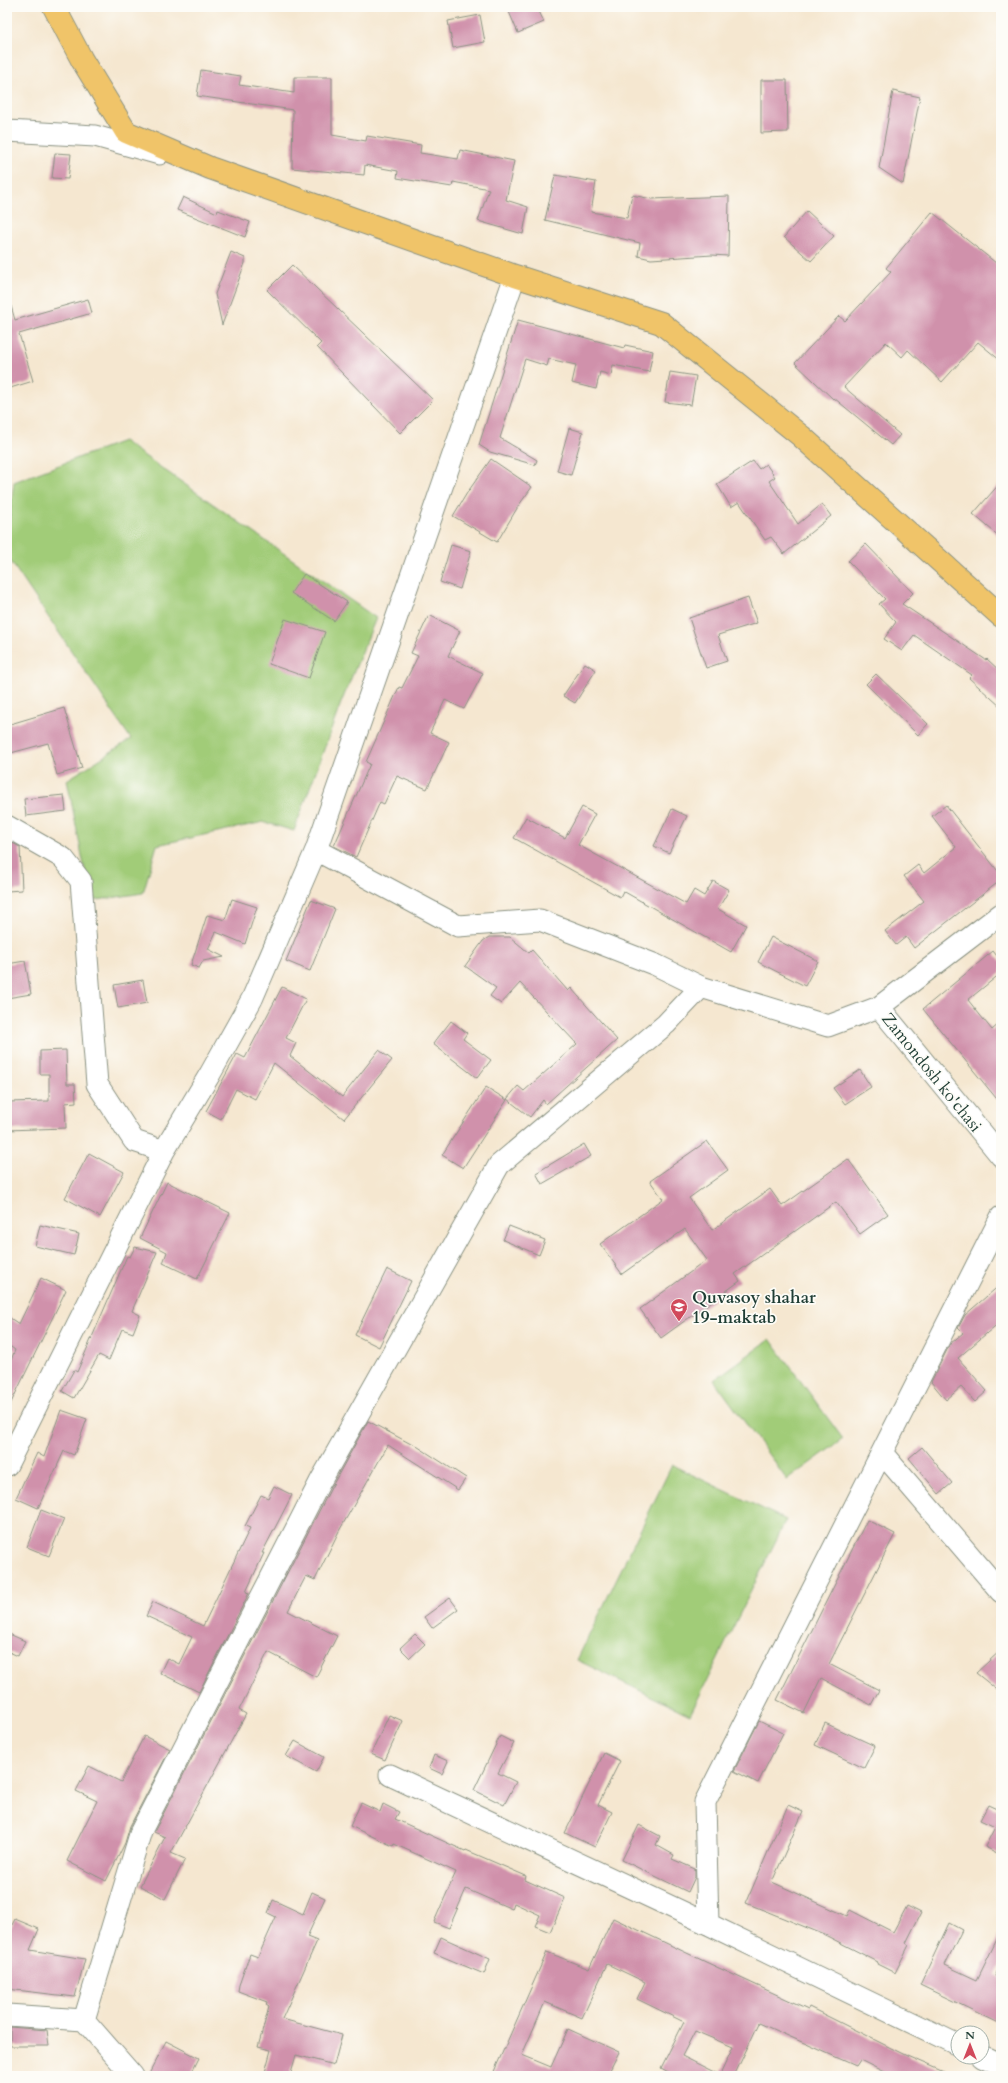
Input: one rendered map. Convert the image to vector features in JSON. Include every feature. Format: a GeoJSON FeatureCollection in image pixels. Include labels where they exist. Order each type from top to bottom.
{"type":"FeatureCollection","features":[{"type":"Feature","properties":{"kind":"main road"},"geometry":{"type":"LineString","coordinates":[[54,7],[82,60],[126,132],[210,168],[515,276],[661,323],[801,436],[1001,616]]}},
{"type":"Feature","properties":{"kind":"street"},"geometry":{"type":"LineString","coordinates":[[7,131],[95,136],[210,168]]}},
{"type":"Feature","properties":{"kind":"street"},"geometry":{"type":"LineString","coordinates":[[7,1465],[164,1151],[210,1074],[252,998],[316,850],[515,276]]}},
{"type":"Feature","properties":{"kind":"street"},"geometry":{"type":"LineString","coordinates":[[7,826],[63,858],[81,881],[97,1084],[134,1141],[164,1151]]}},
{"type":"Feature","properties":{"kind":"street"},"geometry":{"type":"LineString","coordinates":[[316,850],[458,926],[540,920],[656,965],[701,987],[828,1026],[879,1008],[1001,914]]}},
{"type":"Feature","properties":{"kind":"street"},"geometry":{"type":"LineString","coordinates":[[84,2020],[141,1831],[320,1482],[499,1165],[666,1024],[701,987]]}},
{"type":"Feature","properties":{"kind":"street","name":"Zamondosh ko'chasi"},"geometry":{"type":"LineString","coordinates":[[879,1008],[1001,1156]]}},
{"type":"Feature","properties":{"kind":"street"},"geometry":{"type":"LineString","coordinates":[[708,1924],[705,1802],[883,1454],[1001,1217]]}},
{"type":"Feature","properties":{"kind":"street"},"geometry":{"type":"LineString","coordinates":[[883,1454],[1001,1592]]}},
{"type":"Feature","properties":{"kind":"street"},"geometry":{"type":"LineString","coordinates":[[390,1775],[708,1924],[950,2041]]}},
{"type":"Feature","properties":{"kind":"street"},"geometry":{"type":"LineString","coordinates":[[7,2015],[84,2020],[133,2076]]}},
{"type":"Feature","properties":{"kind":"street"},"geometry":{"type":"LineString","coordinates":[[990,2060],[1001,2065]]}},
{"type":"Feature","properties":{"kind":"green space"},"geometry":{"type":"Polygon","coordinates":[[[123,441],[376,618],[341,703],[294,831],[264,822],[157,845],[143,893],[91,901],[67,780],[131,739],[7,556],[7,537],[14,482],[123,441]]]}},
{"type":"Feature","properties":{"kind":"green space"},"geometry":{"type":"Polygon","coordinates":[[[770,1339],[843,1439],[787,1480],[714,1380],[770,1339]]]}},
{"type":"Feature","properties":{"kind":"green space"},"geometry":{"type":"Polygon","coordinates":[[[672,1465],[786,1520],[690,1715],[577,1660],[672,1465]]]}},
{"type":"Feature","properties":{"kind":"building"},"geometry":{"type":"Polygon","coordinates":[[[507,7],[537,7],[544,22],[518,33],[507,7]]]}},
{"type":"Feature","properties":{"kind":"building"},"geometry":{"type":"Polygon","coordinates":[[[480,15],[485,42],[453,48],[448,21],[480,15]]]}},
{"type":"Feature","properties":{"kind":"building"},"geometry":{"type":"Polygon","coordinates":[[[201,70],[241,76],[239,85],[294,93],[294,77],[332,77],[332,135],[366,141],[367,136],[421,145],[420,153],[458,159],[460,150],[514,161],[506,200],[528,207],[523,234],[478,221],[489,189],[453,182],[452,187],[397,178],[398,171],[365,165],[364,175],[292,168],[293,110],[197,96],[201,70]]]}},
{"type":"Feature","properties":{"kind":"building"},"geometry":{"type":"Polygon","coordinates":[[[761,80],[787,80],[788,132],[761,133],[761,80]]]}},
{"type":"Feature","properties":{"kind":"building"},"geometry":{"type":"Polygon","coordinates":[[[893,91],[920,97],[903,184],[879,168],[893,91]]]}},
{"type":"Feature","properties":{"kind":"building"},"geometry":{"type":"Polygon","coordinates":[[[55,153],[71,154],[68,179],[52,178],[55,153]]]}},
{"type":"Feature","properties":{"kind":"building"},"geometry":{"type":"Polygon","coordinates":[[[555,175],[596,182],[591,212],[627,218],[632,195],[652,199],[729,196],[728,256],[712,255],[651,259],[638,256],[640,243],[545,220],[555,175]]]}},
{"type":"Feature","properties":{"kind":"building"},"geometry":{"type":"Polygon","coordinates":[[[183,197],[217,213],[218,210],[250,222],[245,237],[177,210],[183,197]]]}},
{"type":"Feature","properties":{"kind":"building"},"geometry":{"type":"Polygon","coordinates":[[[807,211],[834,236],[811,261],[784,237],[807,211]]]}},
{"type":"Feature","properties":{"kind":"building"},"geometry":{"type":"Polygon","coordinates":[[[932,212],[1001,267],[1001,361],[978,342],[942,382],[908,350],[902,357],[886,342],[844,387],[900,435],[891,445],[834,398],[833,399],[795,363],[839,316],[845,321],[891,272],[886,268],[932,212]]]}},
{"type":"Feature","properties":{"kind":"building"},"geometry":{"type":"Polygon","coordinates":[[[231,252],[245,258],[245,263],[222,325],[215,294],[231,252]]]}},
{"type":"Feature","properties":{"kind":"building"},"geometry":{"type":"Polygon","coordinates":[[[292,265],[433,400],[400,433],[317,347],[321,343],[267,290],[292,265]]]}},
{"type":"Feature","properties":{"kind":"building"},"geometry":{"type":"Polygon","coordinates":[[[88,299],[92,313],[19,334],[33,381],[7,389],[7,307],[11,306],[15,320],[88,299]]]}},
{"type":"Feature","properties":{"kind":"building"},"geometry":{"type":"Polygon","coordinates":[[[518,320],[624,348],[625,345],[653,351],[649,372],[613,365],[611,375],[600,372],[596,389],[572,383],[576,365],[549,359],[547,366],[525,359],[500,438],[537,460],[535,465],[490,452],[479,445],[518,320]]]}},
{"type":"Feature","properties":{"kind":"building"},"geometry":{"type":"Polygon","coordinates":[[[670,372],[696,376],[691,405],[665,402],[670,372]]]}},
{"type":"Feature","properties":{"kind":"building"},"geometry":{"type":"Polygon","coordinates":[[[569,428],[583,432],[571,475],[557,471],[569,428]]]}},
{"type":"Feature","properties":{"kind":"building"},"geometry":{"type":"Polygon","coordinates":[[[491,459],[532,487],[519,505],[497,542],[453,516],[491,459]]]}},
{"type":"Feature","properties":{"kind":"building"},"geometry":{"type":"Polygon","coordinates":[[[753,461],[759,469],[766,464],[775,477],[769,481],[798,524],[822,504],[831,516],[784,554],[771,537],[765,540],[739,502],[731,507],[717,484],[753,461]]]}},
{"type":"Feature","properties":{"kind":"building"},"geometry":{"type":"Polygon","coordinates":[[[1001,482],[1001,538],[973,514],[1001,482]]]}},
{"type":"Feature","properties":{"kind":"building"},"geometry":{"type":"Polygon","coordinates":[[[866,544],[913,593],[902,604],[986,660],[987,659],[1001,672],[1001,707],[969,678],[972,675],[914,635],[902,651],[884,639],[896,622],[879,604],[885,599],[848,561],[866,544]]]}},
{"type":"Feature","properties":{"kind":"building"},"geometry":{"type":"Polygon","coordinates":[[[451,545],[471,551],[460,589],[440,582],[451,545]]]}},
{"type":"Feature","properties":{"kind":"building"},"geometry":{"type":"Polygon","coordinates":[[[304,574],[347,602],[334,621],[291,593],[304,574]]]}},
{"type":"Feature","properties":{"kind":"building"},"geometry":{"type":"Polygon","coordinates":[[[748,598],[757,623],[718,635],[727,661],[706,668],[689,618],[748,598]]]}},
{"type":"Feature","properties":{"kind":"building"},"geometry":{"type":"Polygon","coordinates":[[[429,615],[460,631],[448,656],[483,673],[464,709],[445,700],[430,733],[449,742],[427,789],[397,776],[384,804],[380,802],[356,857],[334,846],[370,764],[366,762],[399,687],[402,688],[418,656],[411,653],[429,615]]]}},
{"type":"Feature","properties":{"kind":"building"},"geometry":{"type":"Polygon","coordinates":[[[285,619],[325,632],[309,678],[269,664],[285,619]]]}},
{"type":"Feature","properties":{"kind":"building"},"geometry":{"type":"Polygon","coordinates":[[[585,663],[596,670],[575,703],[563,696],[585,663]]]}},
{"type":"Feature","properties":{"kind":"building"},"geometry":{"type":"Polygon","coordinates":[[[876,674],[928,724],[918,735],[866,684],[876,674]]]}},
{"type":"Feature","properties":{"kind":"building"},"geometry":{"type":"Polygon","coordinates":[[[64,708],[82,768],[57,775],[48,743],[7,754],[7,725],[64,708]]]}},
{"type":"Feature","properties":{"kind":"building"},"geometry":{"type":"Polygon","coordinates":[[[64,795],[66,811],[26,816],[24,799],[64,795]]]}},
{"type":"Feature","properties":{"kind":"building"},"geometry":{"type":"Polygon","coordinates":[[[946,805],[1001,875],[1001,880],[914,948],[906,937],[896,945],[885,931],[924,901],[904,876],[918,865],[924,873],[956,847],[932,816],[946,805]]]}},
{"type":"Feature","properties":{"kind":"building"},"geometry":{"type":"Polygon","coordinates":[[[582,807],[595,814],[578,845],[686,904],[694,890],[704,896],[713,881],[729,890],[718,909],[746,925],[731,952],[623,891],[620,897],[514,838],[526,817],[565,838],[582,807]]]}},
{"type":"Feature","properties":{"kind":"building"},"geometry":{"type":"Polygon","coordinates":[[[672,809],[687,816],[669,853],[654,846],[672,809]]]}},
{"type":"Feature","properties":{"kind":"building"},"geometry":{"type":"Polygon","coordinates":[[[7,840],[20,847],[22,890],[7,891],[7,840]]]}},
{"type":"Feature","properties":{"kind":"building"},"geometry":{"type":"Polygon","coordinates":[[[232,899],[257,907],[245,944],[216,932],[208,949],[224,957],[203,961],[199,968],[191,965],[207,915],[225,920],[232,899]]]}},
{"type":"Feature","properties":{"kind":"building"},"geometry":{"type":"Polygon","coordinates":[[[311,900],[335,909],[310,971],[286,961],[311,900]]]}},
{"type":"Feature","properties":{"kind":"building"},"geometry":{"type":"Polygon","coordinates":[[[489,937],[510,937],[529,953],[532,950],[568,991],[571,988],[617,1040],[546,1104],[543,1100],[530,1117],[507,1099],[518,1086],[524,1091],[577,1044],[520,983],[501,1004],[490,996],[496,988],[465,966],[483,941],[489,937]]]}},
{"type":"Feature","properties":{"kind":"building"},"geometry":{"type":"Polygon","coordinates":[[[771,937],[818,961],[805,986],[758,962],[771,937]]]}},
{"type":"Feature","properties":{"kind":"building"},"geometry":{"type":"Polygon","coordinates":[[[993,951],[1001,961],[1001,973],[968,1000],[992,1030],[1001,1022],[1001,1104],[923,1009],[993,951]]]}},
{"type":"Feature","properties":{"kind":"building"},"geometry":{"type":"Polygon","coordinates":[[[25,961],[31,994],[7,998],[7,964],[25,961]]]}},
{"type":"Feature","properties":{"kind":"building"},"geometry":{"type":"Polygon","coordinates":[[[143,980],[147,1003],[118,1008],[114,985],[143,980]]]}},
{"type":"Feature","properties":{"kind":"building"},"geometry":{"type":"Polygon","coordinates":[[[282,987],[306,999],[286,1038],[296,1043],[290,1056],[342,1097],[379,1050],[392,1060],[344,1119],[274,1063],[255,1099],[236,1089],[221,1119],[206,1111],[237,1054],[245,1058],[282,987]]]}},
{"type":"Feature","properties":{"kind":"building"},"geometry":{"type":"Polygon","coordinates":[[[451,1021],[467,1033],[463,1039],[491,1060],[477,1078],[433,1044],[451,1021]]]}},
{"type":"Feature","properties":{"kind":"building"},"geometry":{"type":"Polygon","coordinates":[[[66,1050],[67,1084],[75,1084],[76,1102],[65,1103],[66,1128],[7,1130],[7,1102],[49,1101],[49,1074],[40,1074],[40,1051],[66,1050]]]}},
{"type":"Feature","properties":{"kind":"building"},"geometry":{"type":"Polygon","coordinates":[[[860,1070],[871,1087],[845,1104],[833,1088],[860,1070]]]}},
{"type":"Feature","properties":{"kind":"building"},"geometry":{"type":"Polygon","coordinates":[[[486,1087],[507,1100],[463,1168],[442,1155],[486,1087]]]}},
{"type":"Feature","properties":{"kind":"building"},"geometry":{"type":"Polygon","coordinates":[[[707,1141],[728,1170],[689,1198],[712,1230],[770,1189],[782,1206],[848,1159],[888,1214],[860,1234],[836,1202],[735,1274],[740,1281],[661,1338],[640,1309],[707,1260],[685,1229],[622,1274],[600,1244],[663,1199],[650,1181],[707,1141]]]}},
{"type":"Feature","properties":{"kind":"building"},"geometry":{"type":"Polygon","coordinates":[[[584,1144],[591,1156],[542,1184],[536,1173],[584,1144]]]}},
{"type":"Feature","properties":{"kind":"building"},"geometry":{"type":"Polygon","coordinates":[[[89,1153],[124,1172],[100,1217],[65,1198],[89,1153]]]}},
{"type":"Feature","properties":{"kind":"building"},"geometry":{"type":"Polygon","coordinates":[[[167,1182],[230,1213],[197,1279],[163,1263],[167,1252],[140,1238],[167,1182]]]}},
{"type":"Feature","properties":{"kind":"building"},"geometry":{"type":"Polygon","coordinates":[[[40,1225],[79,1234],[74,1255],[35,1246],[40,1225]]]}},
{"type":"Feature","properties":{"kind":"building"},"geometry":{"type":"Polygon","coordinates":[[[509,1226],[545,1240],[539,1255],[503,1240],[509,1226]]]}},
{"type":"Feature","properties":{"kind":"building"},"geometry":{"type":"Polygon","coordinates":[[[135,1247],[157,1252],[132,1311],[140,1315],[133,1333],[122,1329],[109,1360],[99,1355],[74,1398],[62,1391],[74,1370],[77,1372],[127,1256],[130,1257],[135,1247]]]}},
{"type":"Feature","properties":{"kind":"building"},"geometry":{"type":"Polygon","coordinates":[[[387,1269],[411,1281],[379,1347],[355,1335],[387,1269]]]}},
{"type":"Feature","properties":{"kind":"building"},"geometry":{"type":"Polygon","coordinates":[[[41,1278],[66,1290],[7,1411],[7,1370],[15,1350],[7,1344],[7,1316],[19,1324],[41,1278]]]}},
{"type":"Feature","properties":{"kind":"building"},"geometry":{"type":"Polygon","coordinates":[[[1001,1284],[1001,1321],[958,1358],[987,1391],[975,1402],[961,1387],[946,1400],[931,1382],[950,1344],[963,1333],[958,1328],[965,1315],[1001,1284]]]}},
{"type":"Feature","properties":{"kind":"building"},"geometry":{"type":"Polygon","coordinates":[[[61,1410],[87,1419],[74,1455],[64,1451],[38,1508],[16,1498],[37,1453],[44,1457],[61,1410]]]}},
{"type":"Feature","properties":{"kind":"building"},"geometry":{"type":"Polygon","coordinates":[[[368,1421],[411,1444],[412,1443],[466,1478],[458,1490],[388,1445],[339,1531],[315,1580],[306,1576],[288,1611],[337,1636],[316,1677],[268,1652],[239,1710],[246,1714],[171,1853],[185,1859],[165,1899],[140,1886],[165,1837],[154,1832],[331,1488],[368,1421]]]}},
{"type":"Feature","properties":{"kind":"building"},"geometry":{"type":"Polygon","coordinates":[[[922,1447],[952,1483],[939,1494],[909,1458],[922,1447]]]}},
{"type":"Feature","properties":{"kind":"building"},"geometry":{"type":"Polygon","coordinates":[[[274,1486],[292,1495],[262,1553],[264,1553],[246,1592],[249,1593],[199,1692],[160,1673],[167,1658],[179,1664],[192,1637],[146,1616],[153,1602],[203,1626],[250,1528],[245,1526],[261,1495],[268,1498],[274,1486]]]}},
{"type":"Feature","properties":{"kind":"building"},"geometry":{"type":"Polygon","coordinates":[[[41,1510],[64,1519],[49,1556],[27,1547],[41,1510]]]}},
{"type":"Feature","properties":{"kind":"building"},"geometry":{"type":"Polygon","coordinates":[[[867,1520],[895,1534],[829,1664],[879,1690],[871,1705],[821,1678],[804,1713],[777,1700],[867,1520]]]}},
{"type":"Feature","properties":{"kind":"building"},"geometry":{"type":"Polygon","coordinates":[[[450,1598],[458,1609],[432,1628],[424,1617],[450,1598]]]}},
{"type":"Feature","properties":{"kind":"building"},"geometry":{"type":"Polygon","coordinates":[[[7,1633],[25,1641],[18,1656],[7,1651],[7,1633]]]}},
{"type":"Feature","properties":{"kind":"building"},"geometry":{"type":"Polygon","coordinates":[[[415,1634],[425,1644],[410,1658],[400,1648],[415,1634]]]}},
{"type":"Feature","properties":{"kind":"building"},"geometry":{"type":"Polygon","coordinates":[[[1001,1650],[1001,1693],[976,1673],[1001,1650]]]}},
{"type":"Feature","properties":{"kind":"building"},"geometry":{"type":"Polygon","coordinates":[[[389,1715],[403,1721],[385,1760],[371,1754],[389,1715]]]}},
{"type":"Feature","properties":{"kind":"building"},"geometry":{"type":"Polygon","coordinates":[[[759,1721],[783,1733],[758,1783],[734,1771],[759,1721]]]}},
{"type":"Feature","properties":{"kind":"building"},"geometry":{"type":"Polygon","coordinates":[[[825,1723],[875,1746],[864,1768],[815,1745],[825,1723]]]}},
{"type":"Feature","properties":{"kind":"building"},"geometry":{"type":"Polygon","coordinates":[[[144,1736],[170,1749],[130,1826],[125,1843],[106,1881],[67,1861],[97,1801],[76,1791],[89,1766],[121,1782],[144,1736]]]}},
{"type":"Feature","properties":{"kind":"building"},"geometry":{"type":"Polygon","coordinates":[[[500,1736],[514,1743],[498,1773],[516,1782],[504,1805],[474,1790],[500,1736]]]}},
{"type":"Feature","properties":{"kind":"building"},"geometry":{"type":"Polygon","coordinates":[[[295,1741],[324,1757],[316,1772],[286,1756],[295,1741]]]}},
{"type":"Feature","properties":{"kind":"building"},"geometry":{"type":"Polygon","coordinates":[[[604,1753],[620,1761],[598,1805],[612,1812],[595,1847],[565,1833],[604,1753]]]}},
{"type":"Feature","properties":{"kind":"building"},"geometry":{"type":"Polygon","coordinates":[[[434,1755],[448,1761],[442,1774],[429,1768],[434,1755]]]}},
{"type":"Feature","properties":{"kind":"building"},"geometry":{"type":"Polygon","coordinates":[[[361,1803],[380,1812],[383,1804],[399,1812],[395,1819],[465,1851],[466,1850],[526,1876],[525,1880],[565,1898],[550,1932],[535,1926],[540,1915],[514,1903],[512,1909],[466,1889],[449,1928],[434,1922],[456,1872],[394,1844],[393,1846],[350,1826],[361,1803]]]}},
{"type":"Feature","properties":{"kind":"building"},"geometry":{"type":"Polygon","coordinates":[[[788,1805],[803,1812],[772,1882],[847,1916],[850,1910],[893,1932],[907,1906],[921,1913],[906,1943],[909,1945],[895,1973],[877,1964],[878,1962],[825,1935],[746,1903],[788,1805]]]}},
{"type":"Feature","properties":{"kind":"building"},"geometry":{"type":"Polygon","coordinates":[[[988,1805],[1001,1811],[1001,1855],[985,1847],[995,1827],[980,1820],[988,1805]]]}},
{"type":"Feature","properties":{"kind":"building"},"geometry":{"type":"Polygon","coordinates":[[[639,1825],[660,1836],[656,1845],[674,1855],[672,1859],[695,1869],[695,1877],[688,1892],[622,1860],[639,1825]]]}},
{"type":"Feature","properties":{"kind":"building"},"geometry":{"type":"Polygon","coordinates":[[[312,1892],[325,1898],[307,1937],[317,1941],[282,2019],[342,2035],[334,2065],[296,2055],[290,2076],[264,2076],[271,2050],[258,2047],[269,2007],[266,2005],[267,2002],[238,1991],[239,1985],[250,1954],[258,1957],[276,1917],[268,1913],[273,1900],[303,1914],[312,1892]]]}},
{"type":"Feature","properties":{"kind":"building"},"geometry":{"type":"Polygon","coordinates":[[[613,1918],[808,2009],[809,2007],[907,2056],[953,2076],[892,2076],[860,2060],[856,2066],[759,2023],[734,2076],[676,2076],[661,2068],[684,2022],[637,1999],[645,1982],[607,1964],[582,2018],[545,2002],[522,2055],[551,2067],[568,2029],[619,2052],[607,2076],[492,2076],[547,1952],[589,1969],[613,1918]],[[695,2031],[682,2056],[720,2075],[733,2047],[695,2031]]]}},
{"type":"Feature","properties":{"kind":"building"},"geometry":{"type":"Polygon","coordinates":[[[15,1919],[39,1929],[30,1950],[85,1959],[75,1997],[7,1989],[7,1935],[15,1919]]]}},
{"type":"Feature","properties":{"kind":"building"},"geometry":{"type":"Polygon","coordinates":[[[949,1923],[962,1930],[945,1965],[977,1980],[1001,1931],[1001,1964],[995,1976],[1001,1979],[1001,2024],[920,1985],[949,1923]]]}},
{"type":"Feature","properties":{"kind":"building"},"geometry":{"type":"Polygon","coordinates":[[[441,1937],[490,1959],[484,1974],[434,1953],[441,1937]]]}},
{"type":"Feature","properties":{"kind":"building"},"geometry":{"type":"Polygon","coordinates":[[[10,2027],[47,2030],[49,2046],[10,2046],[10,2027]]]}},
{"type":"Feature","properties":{"kind":"building"},"geometry":{"type":"Polygon","coordinates":[[[166,2041],[199,2058],[190,2076],[148,2076],[166,2041]]]}},
{"type":"Feature","properties":{"kind":"place","name":"Quvasoy shahar 19-maktab"},"geometry":{"type":"Point","coordinates":[679,1322]}}]}
